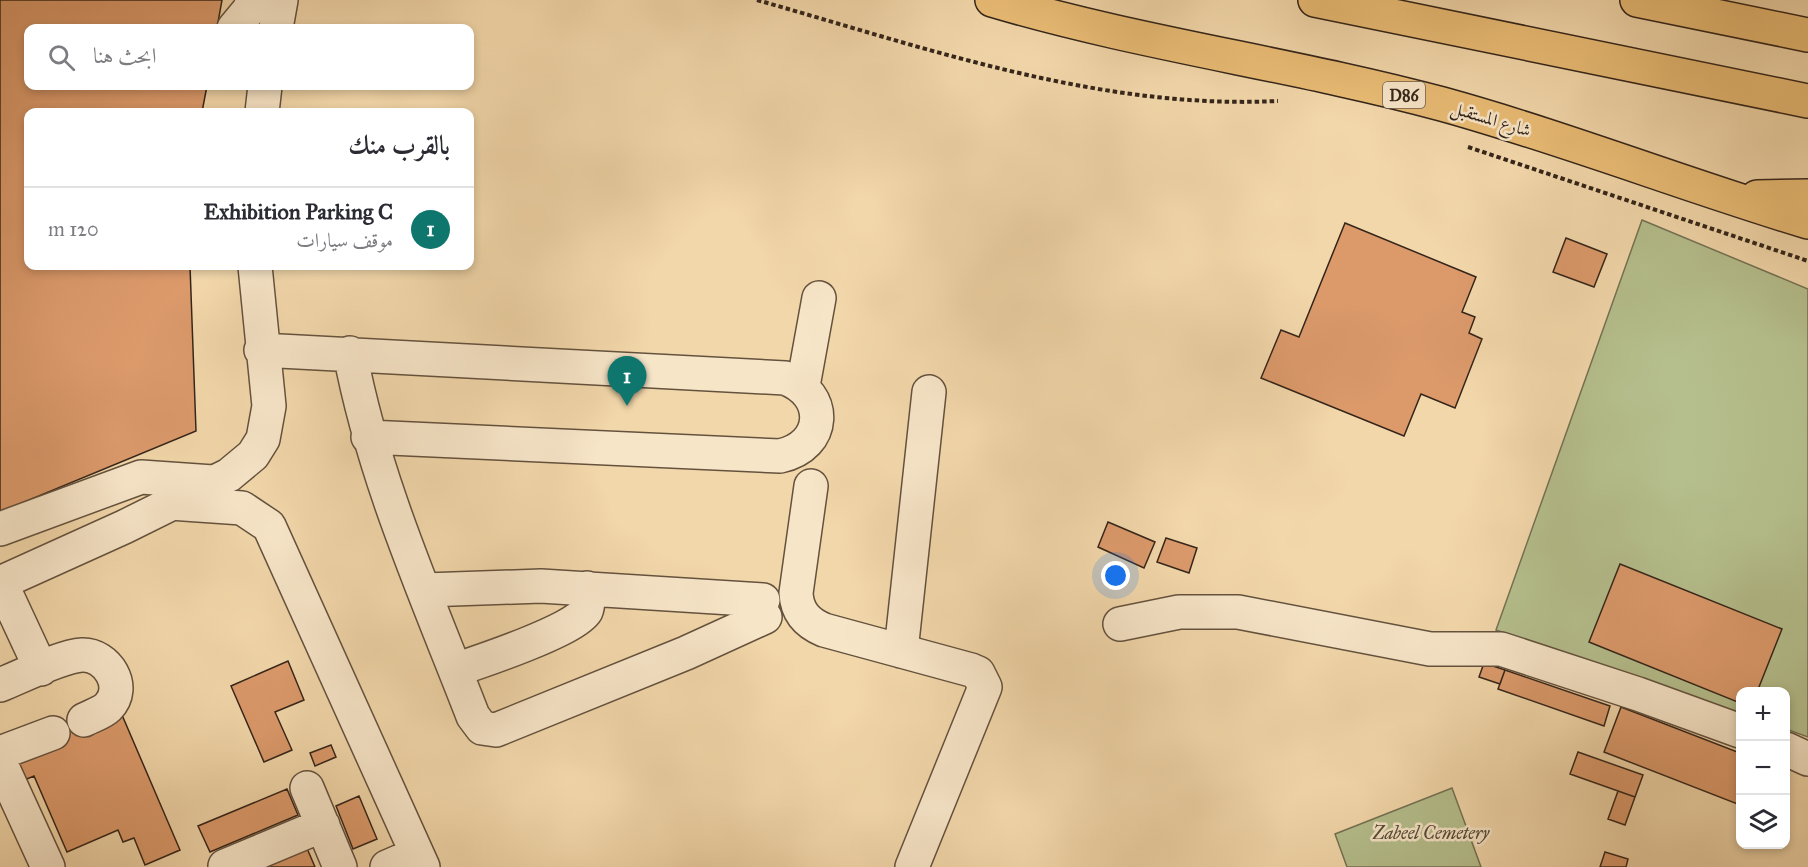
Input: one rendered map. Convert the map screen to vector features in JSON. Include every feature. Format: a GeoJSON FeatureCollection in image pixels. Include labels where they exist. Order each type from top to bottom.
{"type":"FeatureCollection","features":[{"type":"Feature","properties":{"kind":"main road","name":"شارع المستقبل"},"geometry":{"type":"LineString","coordinates":[[992,0],[1186,49],[1440,104],[1530,130],[1808,222]]}},
{"type":"Feature","properties":{"kind":"main road"},"geometry":{"type":"LineString","coordinates":[[1315,0],[1808,101]]}},
{"type":"Feature","properties":{"kind":"main road"},"geometry":{"type":"LineString","coordinates":[[1637,0],[1808,35]]}},
{"type":"Feature","properties":{"kind":"main road"},"geometry":{"type":"LineString","coordinates":[[1734,199],[1808,196]]}},
{"type":"Feature","properties":{"kind":"street"},"geometry":{"type":"LineString","coordinates":[[237,24],[249,10],[253,0]]}},
{"type":"Feature","properties":{"kind":"street"},"geometry":{"type":"LineString","coordinates":[[277,24],[281,0]]}},
{"type":"Feature","properties":{"kind":"street"},"geometry":{"type":"LineString","coordinates":[[262,108],[265,90]]}},
{"type":"Feature","properties":{"kind":"street"},"geometry":{"type":"LineString","coordinates":[[41,669],[1,583],[124,527],[214,482],[242,466],[263,440],[269,406],[261,350],[255,270]]}},
{"type":"Feature","properties":{"kind":"street"},"geometry":{"type":"LineString","coordinates":[[803,386],[819,298]]}},
{"type":"Feature","properties":{"kind":"street"},"geometry":{"type":"LineString","coordinates":[[261,350],[785,378],[803,386],[815,406],[815,429],[801,448],[780,456],[368,437]]}},
{"type":"Feature","properties":{"kind":"street"},"geometry":{"type":"LineString","coordinates":[[350,353],[368,437],[380,475],[476,723],[489,730],[496,730],[686,653],[764,608],[587,588],[494,586],[425,590]]}},
{"type":"Feature","properties":{"kind":"street"},"geometry":{"type":"LineString","coordinates":[[901,651],[929,392]]}},
{"type":"Feature","properties":{"kind":"street"},"geometry":{"type":"LineString","coordinates":[[0,529],[141,477],[214,482]]}},
{"type":"Feature","properties":{"kind":"street"},"geometry":{"type":"LineString","coordinates":[[811,486],[796,593],[801,612],[814,626],[978,673],[985,687],[912,867]]}},
{"type":"Feature","properties":{"kind":"street"},"geometry":{"type":"LineString","coordinates":[[170,502],[231,506],[251,512],[269,526],[420,861],[387,867]]}},
{"type":"Feature","properties":{"kind":"street"},"geometry":{"type":"LineString","coordinates":[[455,670],[535,640],[580,617],[588,603],[587,588]]}},
{"type":"Feature","properties":{"kind":"street"},"geometry":{"type":"LineString","coordinates":[[1120,624],[1179,612],[1238,612],[1430,649],[1501,649],[1638,694],[1736,730]]}},
{"type":"Feature","properties":{"kind":"street"},"geometry":{"type":"LineString","coordinates":[[0,685],[80,655],[100,659],[108,665],[116,684],[114,694],[109,706],[84,720]]}},
{"type":"Feature","properties":{"kind":"street"},"geometry":{"type":"LineString","coordinates":[[0,753],[53,733]]}},
{"type":"Feature","properties":{"kind":"street"},"geometry":{"type":"LineString","coordinates":[[1790,751],[1808,759]]}},
{"type":"Feature","properties":{"kind":"street"},"geometry":{"type":"LineString","coordinates":[[0,762],[48,867]]}},
{"type":"Feature","properties":{"kind":"street"},"geometry":{"type":"LineString","coordinates":[[307,788],[340,867]]}},
{"type":"Feature","properties":{"kind":"street"},"geometry":{"type":"LineString","coordinates":[[225,866],[323,825]]}},
{"type":"Feature","properties":{"kind":"path"},"geometry":{"type":"LineString","coordinates":[[757,0],[954,56],[1066,82],[1191,99],[1254,102],[1286,100]]}},
{"type":"Feature","properties":{"kind":"path"},"geometry":{"type":"LineString","coordinates":[[1465,146],[1808,261]]}},
{"type":"Feature","properties":{"kind":"green space"},"geometry":{"type":"Polygon","coordinates":[[[1642,220],[1808,289],[1808,737],[1790,730],[1790,687],[1736,687],[1736,713],[1496,630],[1642,220]]]}},
{"type":"Feature","properties":{"kind":"green space","name":"Zabeel Cemetery"},"geometry":{"type":"Polygon","coordinates":[[[1452,788],[1481,867],[1347,867],[1335,834],[1452,788]]]}},
{"type":"Feature","properties":{"kind":"building"},"geometry":{"type":"Polygon","coordinates":[[[0,0],[222,0],[218,24],[24,24],[24,90],[206,90],[203,108],[24,108],[24,270],[190,270],[196,431],[0,512],[0,0]]]}},
{"type":"Feature","properties":{"kind":"building"},"geometry":{"type":"Polygon","coordinates":[[[1345,223],[1476,277],[1462,312],[1475,317],[1469,333],[1482,339],[1455,408],[1421,394],[1404,436],[1261,378],[1281,330],[1299,337],[1345,223]]]}},
{"type":"Feature","properties":{"kind":"building"},"geometry":{"type":"Polygon","coordinates":[[[1566,238],[1607,254],[1594,287],[1553,272],[1566,238]]]}},
{"type":"Feature","properties":{"kind":"building"},"geometry":{"type":"Polygon","coordinates":[[[1108,522],[1155,542],[1144,568],[1098,547],[1108,522]]]}},
{"type":"Feature","properties":{"kind":"building"},"geometry":{"type":"Polygon","coordinates":[[[1166,538],[1197,548],[1189,573],[1157,562],[1166,538]]]}},
{"type":"Feature","properties":{"kind":"building"},"geometry":{"type":"Polygon","coordinates":[[[1620,564],[1782,629],[1759,687],[1736,687],[1736,701],[1589,642],[1620,564]]]}},
{"type":"Feature","properties":{"kind":"building"},"geometry":{"type":"Polygon","coordinates":[[[288,661],[304,700],[275,712],[292,750],[264,762],[231,686],[288,661]]]}},
{"type":"Feature","properties":{"kind":"building"},"geometry":{"type":"Polygon","coordinates":[[[1484,663],[1505,670],[1500,684],[1479,677],[1484,663]]]}},
{"type":"Feature","properties":{"kind":"building"},"geometry":{"type":"Polygon","coordinates":[[[1505,670],[1610,706],[1604,726],[1498,689],[1505,670]]]}},
{"type":"Feature","properties":{"kind":"building"},"geometry":{"type":"Polygon","coordinates":[[[1621,707],[1736,751],[1736,803],[1604,752],[1621,707]]]}},
{"type":"Feature","properties":{"kind":"building"},"geometry":{"type":"Polygon","coordinates":[[[81,715],[88,730],[122,715],[180,850],[145,865],[134,838],[123,842],[118,830],[67,852],[34,776],[22,781],[15,763],[51,728],[81,715]]]}},
{"type":"Feature","properties":{"kind":"building"},"geometry":{"type":"Polygon","coordinates":[[[331,745],[336,757],[315,766],[310,753],[331,745]]]}},
{"type":"Feature","properties":{"kind":"building"},"geometry":{"type":"Polygon","coordinates":[[[1578,752],[1643,775],[1635,797],[1570,774],[1578,752]]]}},
{"type":"Feature","properties":{"kind":"building"},"geometry":{"type":"Polygon","coordinates":[[[287,789],[298,815],[210,852],[198,826],[287,789]]]}},
{"type":"Feature","properties":{"kind":"building"},"geometry":{"type":"Polygon","coordinates":[[[1618,791],[1635,797],[1625,825],[1608,819],[1618,791]]]}},
{"type":"Feature","properties":{"kind":"building"},"geometry":{"type":"Polygon","coordinates":[[[359,796],[377,839],[353,849],[336,806],[359,796]]]}},
{"type":"Feature","properties":{"kind":"building"},"geometry":{"type":"Polygon","coordinates":[[[306,846],[315,867],[256,867],[306,846]]]}},
{"type":"Feature","properties":{"kind":"building"},"geometry":{"type":"Polygon","coordinates":[[[1605,852],[1628,859],[1626,867],[1600,867],[1605,852]]]}},
{"type":"Feature","properties":{"kind":"place","name":"Exhibition Parking C"},"geometry":{"type":"Point","coordinates":[627,406]}}]}
